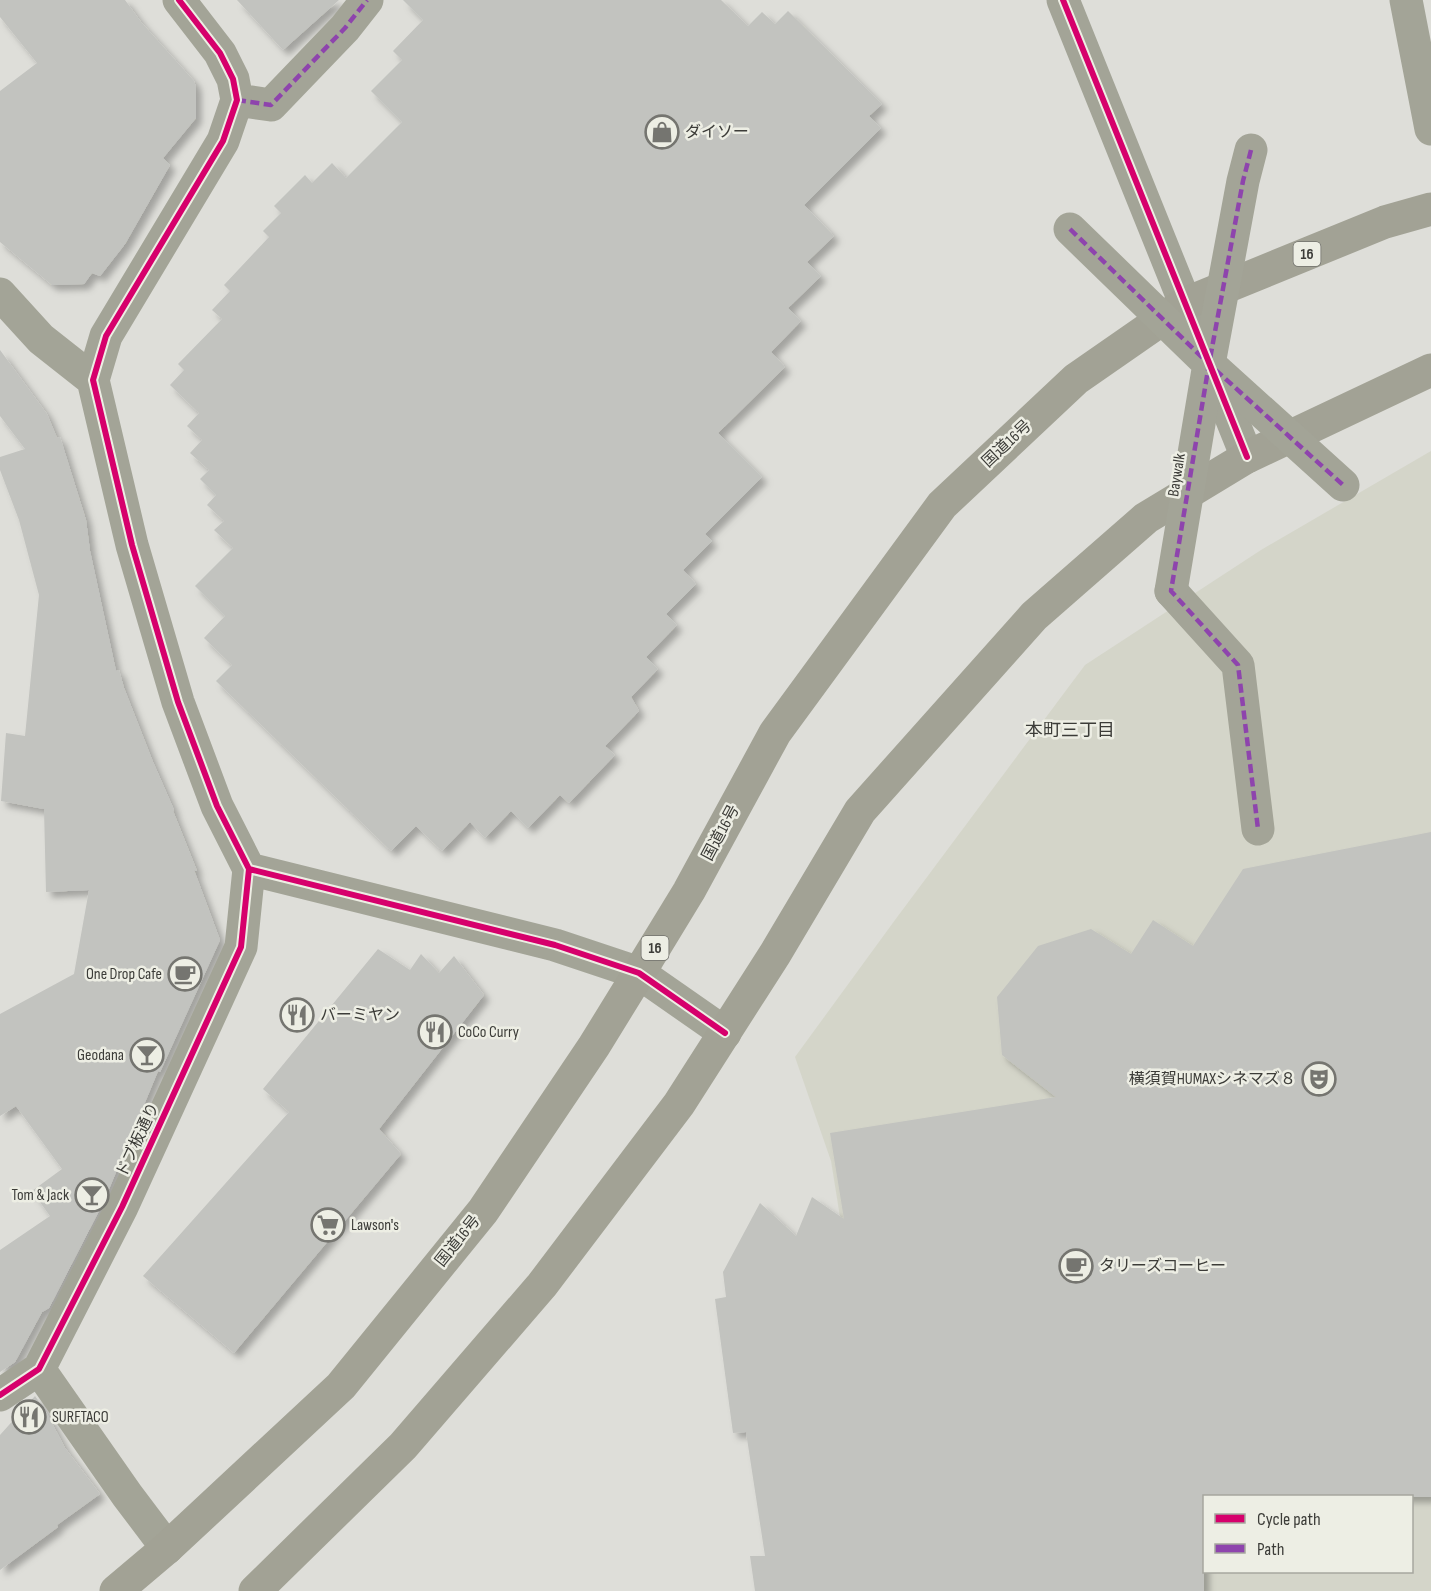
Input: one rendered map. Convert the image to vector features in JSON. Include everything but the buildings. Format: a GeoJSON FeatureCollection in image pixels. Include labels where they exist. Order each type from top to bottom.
{"type":"FeatureCollection","features":[{"type":"Feature","properties":{"kind":"highway","name":"国道16号"},"geometry":{"type":"LineString","coordinates":[[116,1591],[167,1548],[341,1386],[483,1211],[594,1046],[639,973],[689,891],[775,733],[942,505],[1076,379],[1184,304],[1385,222],[1431,209]]}},
{"type":"Feature","properties":{"kind":"highway"},"geometry":{"type":"LineString","coordinates":[[255,1591],[403,1446],[542,1285],[679,1104],[775,954],[860,811],[1034,616],[1146,518],[1247,457],[1431,370]]}},
{"type":"Feature","properties":{"kind":"street"},"geometry":{"type":"LineString","coordinates":[[179,0],[220,53],[233,79],[237,100],[224,141],[106,336],[93,380],[132,545],[178,702],[217,806],[249,869],[555,945],[639,973],[725,1033]]}},
{"type":"Feature","properties":{"kind":"street"},"geometry":{"type":"LineString","coordinates":[[237,100],[271,105],[345,28],[367,0]]}},
{"type":"Feature","properties":{"kind":"street"},"geometry":{"type":"LineString","coordinates":[[1063,0],[1247,457]]}},
{"type":"Feature","properties":{"kind":"street"},"geometry":{"type":"LineString","coordinates":[[1406,0],[1431,129]]}},
{"type":"Feature","properties":{"kind":"street","name":"Baywalk"},"geometry":{"type":"LineString","coordinates":[[1251,150],[1243,181],[1209,364],[1171,591],[1238,665],[1258,829]]}},
{"type":"Feature","properties":{"kind":"street"},"geometry":{"type":"LineString","coordinates":[[1070,229],[1209,364],[1343,485]]}},
{"type":"Feature","properties":{"kind":"street"},"geometry":{"type":"LineString","coordinates":[[0,294],[42,339],[93,380]]}},
{"type":"Feature","properties":{"kind":"street","name":"ドブ板通り"},"geometry":{"type":"LineString","coordinates":[[0,1395],[39,1369],[122,1207],[241,947],[249,869]]}},
{"type":"Feature","properties":{"kind":"street"},"geometry":{"type":"LineString","coordinates":[[39,1369],[167,1548]]}},
{"type":"Feature","properties":{"kind":"shaded area"},"geometry":{"type":"Polygon","coordinates":[[[1431,451],[1431,1591],[900,1591],[831,1161],[795,1057],[1085,665],[1261,550],[1431,451]]]}},
{"type":"Feature","properties":{"kind":"marked path"},"geometry":{"type":"LineString","coordinates":[[237,100],[271,105],[345,28],[367,0]]}},
{"type":"Feature","properties":{"kind":"marked path"},"geometry":{"type":"LineString","coordinates":[[1251,150],[1243,181],[1209,364],[1171,591],[1238,665],[1258,829]]}},
{"type":"Feature","properties":{"kind":"marked path"},"geometry":{"type":"LineString","coordinates":[[1070,229],[1209,364],[1343,485]]}},
{"type":"Feature","properties":{"kind":"cycle path"},"geometry":{"type":"LineString","coordinates":[[179,0],[220,53],[233,79],[237,100],[223,141],[106,336],[93,380],[132,545],[178,702],[217,806],[249,869],[555,945],[639,973],[725,1033]]}},
{"type":"Feature","properties":{"kind":"cycle path"},"geometry":{"type":"LineString","coordinates":[[1063,0],[1247,457]]}},
{"type":"Feature","properties":{"kind":"cycle path"},"geometry":{"type":"LineString","coordinates":[[0,1395],[39,1369],[122,1207],[241,947],[249,869]]}},
{"type":"Feature","properties":{"kind":"place","name":"ダイソー"},"geometry":{"type":"Point","coordinates":[662,132]}},
{"type":"Feature","properties":{"kind":"place","name":"One Drop Cafe"},"geometry":{"type":"Point","coordinates":[185,974]}},
{"type":"Feature","properties":{"kind":"place","name":"バーミヤン"},"geometry":{"type":"Point","coordinates":[297,1015]}},
{"type":"Feature","properties":{"kind":"place","name":"CoCo Curry"},"geometry":{"type":"Point","coordinates":[435,1032]}},
{"type":"Feature","properties":{"kind":"place","name":"Geodana"},"geometry":{"type":"Point","coordinates":[147,1055]}},
{"type":"Feature","properties":{"kind":"place","name":"横須賀HUMAXシネマズ８"},"geometry":{"type":"Point","coordinates":[1319,1079]}},
{"type":"Feature","properties":{"kind":"place","name":"Tom & Jack"},"geometry":{"type":"Point","coordinates":[92,1195]}},
{"type":"Feature","properties":{"kind":"place","name":"Lawson's"},"geometry":{"type":"Point","coordinates":[328,1225]}},
{"type":"Feature","properties":{"kind":"place","name":"タリーズコーヒー"},"geometry":{"type":"Point","coordinates":[1076,1266]}},
{"type":"Feature","properties":{"kind":"place","name":"SURFTACO"},"geometry":{"type":"Point","coordinates":[29,1417]}},
{"type":"Feature","properties":{"kind":"district","name":"本町三丁目"},"geometry":{"type":"Point","coordinates":[1070,730]}}]}
